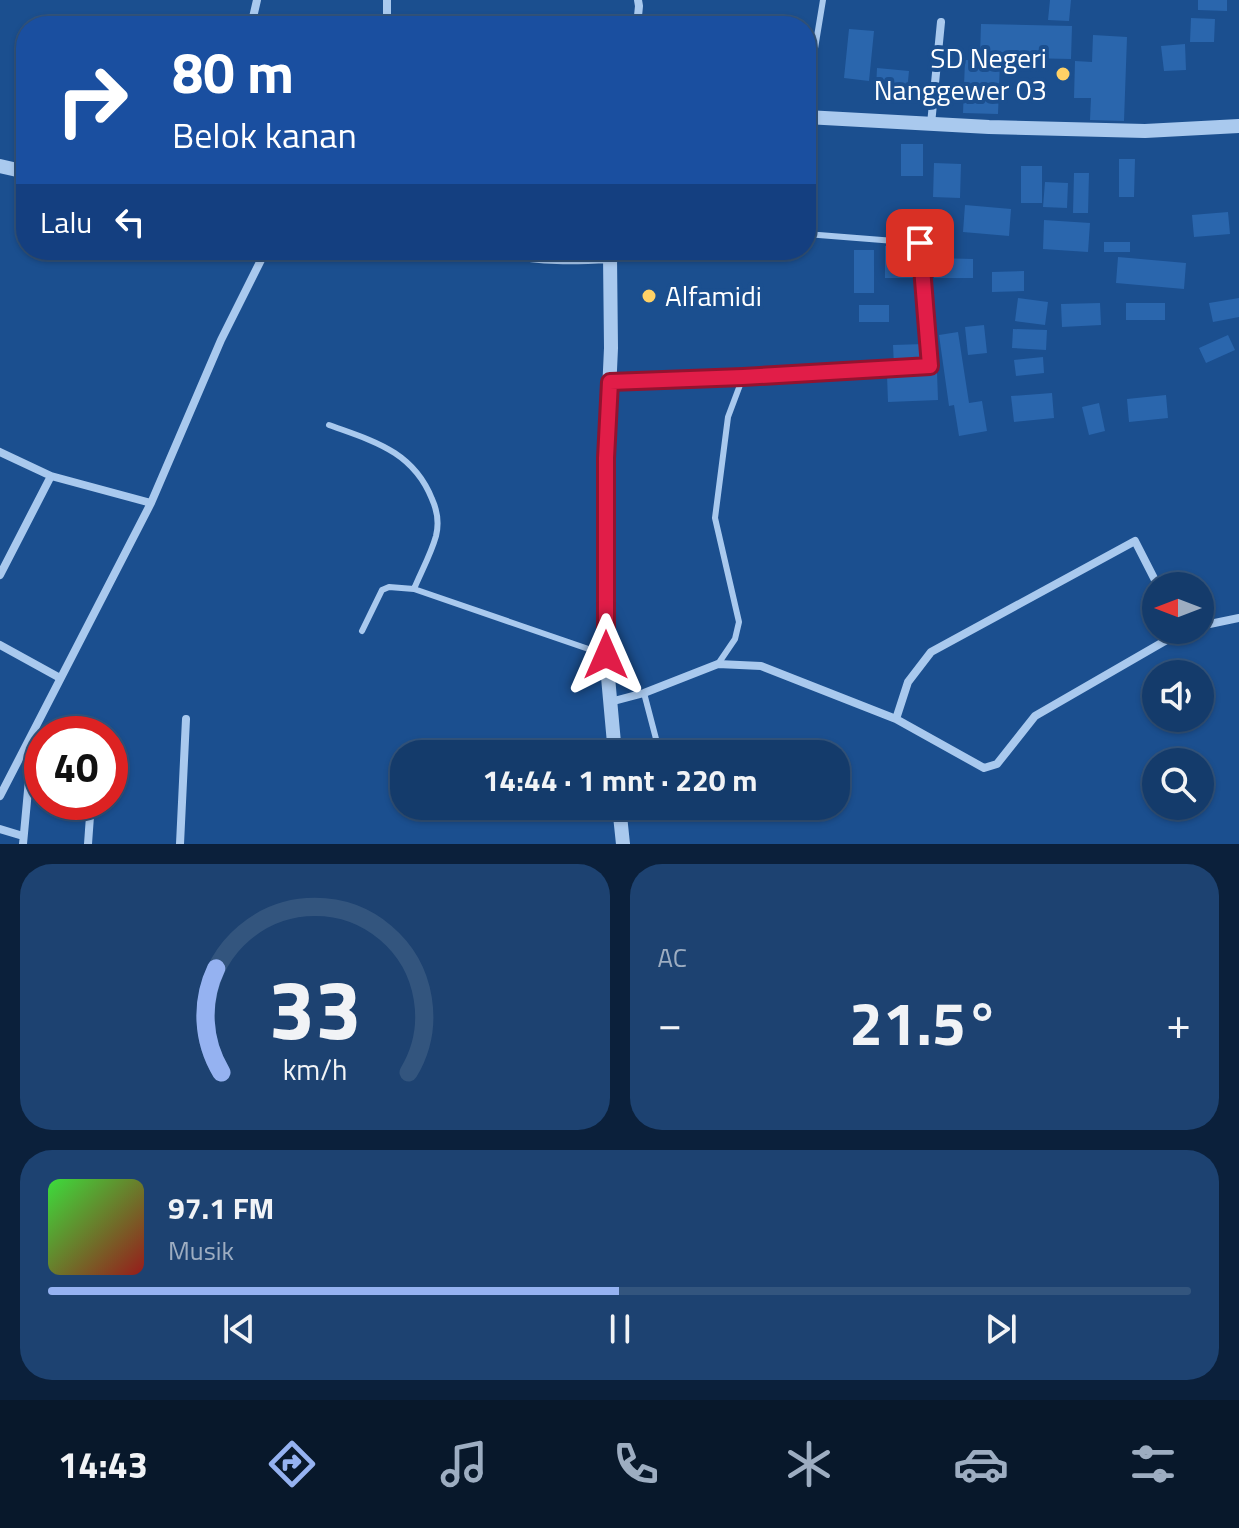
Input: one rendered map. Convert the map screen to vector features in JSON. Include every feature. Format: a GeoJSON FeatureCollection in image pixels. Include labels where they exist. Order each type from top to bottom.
{"type":"FeatureCollection","features":[{"type":"Feature","properties":{"kind":"street"},"geometry":{"type":"LineString","coordinates":[[931,124],[941,22]]}},
{"type":"Feature","properties":{"kind":"street"},"geometry":{"type":"LineString","coordinates":[[816,118],[1145,131],[1239,126]]}},
{"type":"Feature","properties":{"kind":"street"},"geometry":{"type":"LineString","coordinates":[[41,716],[151,503],[221,340],[261,260]]}},
{"type":"Feature","properties":{"kind":"street"},"geometry":{"type":"LineString","coordinates":[[611,260],[606,458],[606,655],[614,740]]}},
{"type":"Feature","properties":{"kind":"street"},"geometry":{"type":"LineString","coordinates":[[0,452],[51,476],[151,503]]}},
{"type":"Feature","properties":{"kind":"street"},"geometry":{"type":"LineString","coordinates":[[0,575],[51,476]]}},
{"type":"Feature","properties":{"kind":"street"},"geometry":{"type":"LineString","coordinates":[[896,719],[908,682],[931,652],[1135,541],[1151,572]]}},
{"type":"Feature","properties":{"kind":"street"},"geometry":{"type":"LineString","coordinates":[[1214,623],[1239,618]]}},
{"type":"Feature","properties":{"kind":"street"},"geometry":{"type":"LineString","coordinates":[[610,702],[644,693],[718,664],[761,666],[896,719],[984,768],[997,764],[1035,716],[1158,644]]}},
{"type":"Feature","properties":{"kind":"street"},"geometry":{"type":"LineString","coordinates":[[0,645],[60,678]]}},
{"type":"Feature","properties":{"kind":"street"},"geometry":{"type":"LineString","coordinates":[[180,844],[186,719]]}},
{"type":"Feature","properties":{"kind":"street"},"geometry":{"type":"LineString","coordinates":[[0,796],[24,750]]}},
{"type":"Feature","properties":{"kind":"street"},"geometry":{"type":"LineString","coordinates":[[0,829],[23,840],[25,820]]}},
{"type":"Feature","properties":{"kind":"street"},"geometry":{"type":"LineString","coordinates":[[88,844],[90,820]]}},
{"type":"Feature","properties":{"kind":"street"},"geometry":{"type":"LineString","coordinates":[[620,820],[623,844]]}},
{"type":"Feature","properties":{"kind":"lane"},"geometry":{"type":"LineString","coordinates":[[816,42],[823,0]]}},
{"type":"Feature","properties":{"kind":"lane"},"geometry":{"type":"LineString","coordinates":[[610,382],[930,366],[920,243],[816,235]]}},
{"type":"Feature","properties":{"kind":"lane"},"geometry":{"type":"LineString","coordinates":[[718,664],[735,639],[739,622],[715,518],[728,417],[743,377]]}},
{"type":"Feature","properties":{"kind":"lane"},"geometry":{"type":"LineString","coordinates":[[329,425],[381,443],[403,457],[427,486],[438,522],[437,535],[414,589]]}},
{"type":"Feature","properties":{"kind":"lane"},"geometry":{"type":"LineString","coordinates":[[362,631],[382,590],[389,587],[414,589],[606,655]]}},
{"type":"Feature","properties":{"kind":"lane"},"geometry":{"type":"LineString","coordinates":[[644,693],[656,740]]}},
{"type":"Feature","properties":{"kind":"building"},"geometry":{"type":"Polygon","coordinates":[[[1050,0],[1071,0],[1069,21],[1048,20],[1050,0]]]}},
{"type":"Feature","properties":{"kind":"building"},"geometry":{"type":"Polygon","coordinates":[[[1198,0],[1227,0],[1227,11],[1198,10],[1198,0]]]}},
{"type":"Feature","properties":{"kind":"building"},"geometry":{"type":"Polygon","coordinates":[[[1191,18],[1215,19],[1214,42],[1190,42],[1191,18]]]}},
{"type":"Feature","properties":{"kind":"building"},"geometry":{"type":"Polygon","coordinates":[[[981,24],[1072,26],[1071,59],[980,57],[981,24]]]}},
{"type":"Feature","properties":{"kind":"building"},"geometry":{"type":"Polygon","coordinates":[[[849,29],[874,31],[869,81],[844,78],[849,29]]]}},
{"type":"Feature","properties":{"kind":"building"},"geometry":{"type":"Polygon","coordinates":[[[1093,35],[1127,37],[1124,121],[1090,120],[1091,98],[1074,98],[1075,61],[1092,62],[1093,35]]]}},
{"type":"Feature","properties":{"kind":"building"},"geometry":{"type":"Polygon","coordinates":[[[1185,44],[1186,70],[1164,71],[1161,46],[1185,44]]]}},
{"type":"Feature","properties":{"kind":"building"},"geometry":{"type":"Polygon","coordinates":[[[965,60],[1000,61],[998,114],[963,113],[965,60]]]}},
{"type":"Feature","properties":{"kind":"building"},"geometry":{"type":"Polygon","coordinates":[[[877,68],[909,71],[907,91],[876,88],[877,68]]]}},
{"type":"Feature","properties":{"kind":"building"},"geometry":{"type":"Polygon","coordinates":[[[901,144],[923,144],[923,176],[901,176],[901,144]]]}},
{"type":"Feature","properties":{"kind":"building"},"geometry":{"type":"Polygon","coordinates":[[[1119,159],[1135,159],[1134,197],[1119,197],[1119,159]]]}},
{"type":"Feature","properties":{"kind":"building"},"geometry":{"type":"Polygon","coordinates":[[[934,163],[961,164],[960,198],[933,197],[934,163]]]}},
{"type":"Feature","properties":{"kind":"building"},"geometry":{"type":"Polygon","coordinates":[[[1021,166],[1042,166],[1042,203],[1021,203],[1021,166]]]}},
{"type":"Feature","properties":{"kind":"building"},"geometry":{"type":"Polygon","coordinates":[[[1074,173],[1089,173],[1088,213],[1073,213],[1074,173]]]}},
{"type":"Feature","properties":{"kind":"building"},"geometry":{"type":"Polygon","coordinates":[[[1045,182],[1068,183],[1067,208],[1043,207],[1045,182]]]}},
{"type":"Feature","properties":{"kind":"building"},"geometry":{"type":"Polygon","coordinates":[[[965,205],[1011,209],[1009,236],[963,232],[965,205]]]}},
{"type":"Feature","properties":{"kind":"building"},"geometry":{"type":"Polygon","coordinates":[[[1228,212],[1230,234],[1194,237],[1192,215],[1228,212]]]}},
{"type":"Feature","properties":{"kind":"building"},"geometry":{"type":"Polygon","coordinates":[[[1044,220],[1090,223],[1088,252],[1043,249],[1044,220]]]}},
{"type":"Feature","properties":{"kind":"building"},"geometry":{"type":"Polygon","coordinates":[[[1104,242],[1130,242],[1130,252],[1104,252],[1104,242]]]}},
{"type":"Feature","properties":{"kind":"building"},"geometry":{"type":"Polygon","coordinates":[[[885,246],[917,246],[916,278],[885,278],[885,246]]]}},
{"type":"Feature","properties":{"kind":"building"},"geometry":{"type":"Polygon","coordinates":[[[854,250],[874,250],[874,293],[854,293],[854,250]]]}},
{"type":"Feature","properties":{"kind":"building"},"geometry":{"type":"Polygon","coordinates":[[[1118,257],[1186,263],[1184,289],[1116,283],[1118,257]]]}},
{"type":"Feature","properties":{"kind":"building"},"geometry":{"type":"Polygon","coordinates":[[[934,258],[973,259],[973,278],[934,278],[934,258]]]}},
{"type":"Feature","properties":{"kind":"building"},"geometry":{"type":"Polygon","coordinates":[[[1024,271],[1024,291],[992,292],[992,272],[1024,271]]]}},
{"type":"Feature","properties":{"kind":"building"},"geometry":{"type":"Polygon","coordinates":[[[1018,298],[1048,302],[1045,325],[1015,321],[1018,298]]]}},
{"type":"Feature","properties":{"kind":"building"},"geometry":{"type":"Polygon","coordinates":[[[1239,298],[1239,317],[1213,322],[1209,303],[1239,298]]]}},
{"type":"Feature","properties":{"kind":"building"},"geometry":{"type":"Polygon","coordinates":[[[1100,303],[1101,325],[1062,327],[1061,304],[1100,303]]]}},
{"type":"Feature","properties":{"kind":"building"},"geometry":{"type":"Polygon","coordinates":[[[1126,303],[1165,303],[1165,320],[1126,320],[1126,303]]]}},
{"type":"Feature","properties":{"kind":"building"},"geometry":{"type":"Polygon","coordinates":[[[859,305],[889,305],[889,322],[859,322],[859,305]]]}},
{"type":"Feature","properties":{"kind":"building"},"geometry":{"type":"Polygon","coordinates":[[[984,325],[987,353],[968,355],[965,327],[984,325]]]}},
{"type":"Feature","properties":{"kind":"building"},"geometry":{"type":"Polygon","coordinates":[[[1013,329],[1047,330],[1046,350],[1012,348],[1013,329]]]}},
{"type":"Feature","properties":{"kind":"building"},"geometry":{"type":"Polygon","coordinates":[[[958,332],[969,403],[982,401],[987,431],[959,436],[954,405],[949,406],[939,335],[958,332]]]}},
{"type":"Feature","properties":{"kind":"building"},"geometry":{"type":"Polygon","coordinates":[[[1228,335],[1235,350],[1206,363],[1199,348],[1228,335]]]}},
{"type":"Feature","properties":{"kind":"building"},"geometry":{"type":"Polygon","coordinates":[[[924,344],[925,366],[894,366],[893,345],[924,344]]]}},
{"type":"Feature","properties":{"kind":"building"},"geometry":{"type":"Polygon","coordinates":[[[1043,357],[1044,373],[1016,376],[1014,360],[1043,357]]]}},
{"type":"Feature","properties":{"kind":"building"},"geometry":{"type":"Polygon","coordinates":[[[937,372],[938,400],[888,402],[887,375],[937,372]]]}},
{"type":"Feature","properties":{"kind":"building"},"geometry":{"type":"Polygon","coordinates":[[[1052,393],[1054,418],[1014,422],[1011,396],[1052,393]]]}},
{"type":"Feature","properties":{"kind":"building"},"geometry":{"type":"Polygon","coordinates":[[[1166,395],[1168,418],[1129,422],[1127,399],[1166,395]]]}},
{"type":"Feature","properties":{"kind":"building"},"geometry":{"type":"Polygon","coordinates":[[[1099,403],[1105,431],[1089,435],[1082,407],[1099,403]]]}},
{"type":"Feature","properties":{"kind":"place","name":"SD Negeri Nanggewer 03"},"geometry":{"type":"Point","coordinates":[1063,74]}},
{"type":"Feature","properties":{"kind":"place","name":"Alfamidi"},"geometry":{"type":"Point","coordinates":[649,296]}},
{"type":"Feature","properties":{"kind":"route"},"geometry":{"type":"LineString","coordinates":[[606,655],[606,458],[610,382],[930,366],[920,243]]}}]}
